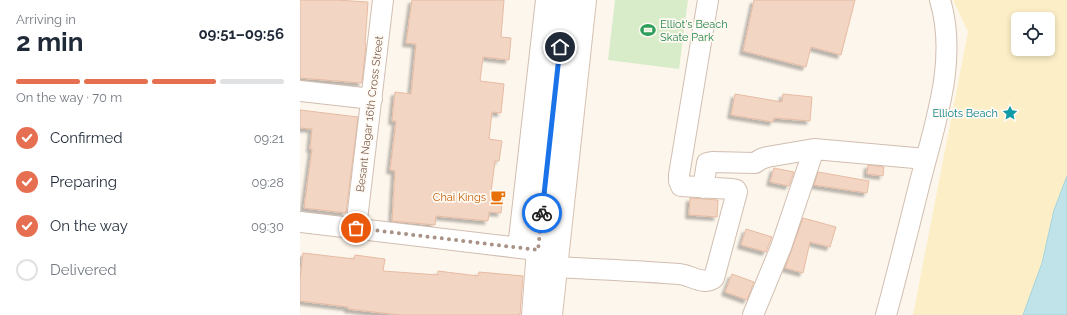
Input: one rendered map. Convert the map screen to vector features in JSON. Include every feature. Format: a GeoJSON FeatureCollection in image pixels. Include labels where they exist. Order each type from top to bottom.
{"type":"FeatureCollection","features":[{"type":"Feature","properties":{"kind":"street","name":"Besant Nagar 16th Cross Street"},"geometry":{"type":"LineString","coordinates":[[356,228],[383,0]]}},
{"type":"Feature","properties":{"kind":"street"},"geometry":{"type":"LineString","coordinates":[[546,0],[542,254],[551,315]]}},
{"type":"Feature","properties":{"kind":"street"},"geometry":{"type":"LineString","coordinates":[[542,254],[565,0]]}},
{"type":"Feature","properties":{"kind":"street"},"geometry":{"type":"LineString","coordinates":[[532,315],[585,0]]}},
{"type":"Feature","properties":{"kind":"street"},"geometry":{"type":"LineString","coordinates":[[300,222],[356,228],[681,274],[706,282],[710,281],[714,278],[737,192],[734,189],[681,186],[679,181],[708,0]]}},
{"type":"Feature","properties":{"kind":"street"},"geometry":{"type":"LineString","coordinates":[[886,315],[942,94],[946,70],[947,49],[944,13],[940,0]]}},
{"type":"Feature","properties":{"kind":"street"},"geometry":{"type":"LineString","coordinates":[[300,91],[372,99]]}},
{"type":"Feature","properties":{"kind":"street"},"geometry":{"type":"LineString","coordinates":[[703,188],[707,163],[755,163],[761,159],[814,149],[926,159]]}},
{"type":"Feature","properties":{"kind":"street"},"geometry":{"type":"LineString","coordinates":[[753,315],[781,247],[814,149]]}},
{"type":"Feature","properties":{"kind":"green space","name":"Elliot's Beach Skate Park"},"geometry":{"type":"Polygon","coordinates":[[[615,0],[688,0],[679,69],[608,60],[615,0]]]}},
{"type":"Feature","properties":{"kind":"sand","name":"Elliots Beach"},"geometry":{"type":"Polygon","coordinates":[[[953,0],[1067,0],[1067,176],[1054,210],[1042,263],[1023,315],[913,315],[968,32],[953,0]]]}},
{"type":"Feature","properties":{"kind":"water"},"geometry":{"type":"Polygon","coordinates":[[[1067,176],[1067,315],[1023,315],[1042,263],[1054,210],[1067,176]]]}},
{"type":"Feature","properties":{"kind":"building"},"geometry":{"type":"Polygon","coordinates":[[[300,0],[368,2],[362,83],[300,78],[300,0]]]}},
{"type":"Feature","properties":{"kind":"building"},"geometry":{"type":"Polygon","coordinates":[[[412,0],[504,0],[501,37],[511,38],[509,60],[483,57],[480,81],[504,84],[501,113],[492,112],[489,139],[502,141],[499,161],[495,161],[491,192],[503,193],[501,213],[489,212],[488,221],[436,216],[435,225],[392,221],[395,171],[390,170],[396,121],[392,121],[395,92],[411,94],[416,44],[406,43],[412,0]]]}},
{"type":"Feature","properties":{"kind":"building"},"geometry":{"type":"Polygon","coordinates":[[[754,0],[855,0],[841,55],[811,47],[806,67],[743,51],[754,0]]]}},
{"type":"Feature","properties":{"kind":"building"},"geometry":{"type":"Polygon","coordinates":[[[735,94],[782,102],[783,94],[812,97],[810,121],[774,118],[773,122],[731,115],[735,94]]]}},
{"type":"Feature","properties":{"kind":"building"},"geometry":{"type":"Polygon","coordinates":[[[300,110],[358,117],[346,213],[304,208],[312,149],[310,149],[312,129],[300,128],[300,110]]]}},
{"type":"Feature","properties":{"kind":"building"},"geometry":{"type":"Polygon","coordinates":[[[868,165],[884,167],[883,176],[867,174],[868,165]]]}},
{"type":"Feature","properties":{"kind":"building"},"geometry":{"type":"Polygon","coordinates":[[[774,168],[794,172],[789,186],[770,182],[774,168]]]}},
{"type":"Feature","properties":{"kind":"building"},"geometry":{"type":"Polygon","coordinates":[[[818,172],[869,181],[867,193],[814,185],[818,172]]]}},
{"type":"Feature","properties":{"kind":"building"},"geometry":{"type":"Polygon","coordinates":[[[690,198],[718,200],[717,217],[689,215],[690,198]]]}},
{"type":"Feature","properties":{"kind":"building"},"geometry":{"type":"Polygon","coordinates":[[[803,218],[836,227],[830,247],[810,242],[803,273],[785,268],[803,218]]]}},
{"type":"Feature","properties":{"kind":"building"},"geometry":{"type":"Polygon","coordinates":[[[746,229],[772,237],[766,252],[741,245],[746,229]]]}},
{"type":"Feature","properties":{"kind":"building"},"geometry":{"type":"Polygon","coordinates":[[[303,253],[354,259],[355,255],[385,259],[383,271],[438,275],[438,271],[478,276],[479,272],[523,276],[520,315],[400,315],[348,309],[348,307],[300,301],[300,279],[303,253]]]}},
{"type":"Feature","properties":{"kind":"building"},"geometry":{"type":"Polygon","coordinates":[[[732,274],[754,282],[747,300],[725,292],[732,274]]]}},
{"type":"Feature","properties":{"kind":"way so far"},"geometry":{"type":"LineString","coordinates":[[356,228],[538,250],[542,213]]}},
{"type":"Feature","properties":{"kind":"place","name":"Elliot's Beach Skate Park"},"geometry":{"type":"Point","coordinates":[648,30]}},
{"type":"Feature","properties":{"kind":"place","name":"Elliots Beach"},"geometry":{"type":"Point","coordinates":[1010,113]}},
{"type":"Feature","properties":{"kind":"place","name":"Chai Kings"},"geometry":{"type":"Point","coordinates":[498,197]}},
{"type":"Feature","properties":{"kind":"route"},"geometry":{"type":"LineString","coordinates":[[542,213],[560,47]]}}]}
